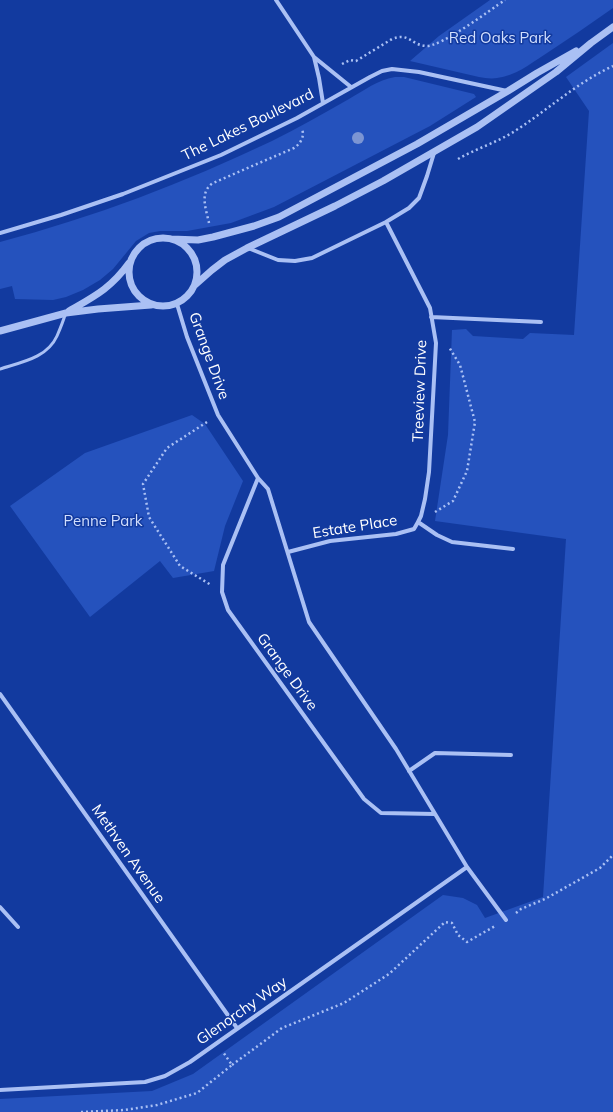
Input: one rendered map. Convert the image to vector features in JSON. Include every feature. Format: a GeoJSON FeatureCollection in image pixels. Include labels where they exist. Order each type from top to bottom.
{"type":"FeatureCollection","features":[{"type":"Feature","properties":{"kind":"street"},"geometry":{"type":"LineString","coordinates":[[276,0],[314,57],[351,87]]}},
{"type":"Feature","properties":{"kind":"street"},"geometry":{"type":"LineString","coordinates":[[195,285],[216,266],[247,248],[335,206],[477,127],[556,72],[613,27]]}},
{"type":"Feature","properties":{"kind":"street"},"geometry":{"type":"LineString","coordinates":[[171,239],[182,244],[191,252],[196,262],[198,274],[191,293],[185,299],[177,304],[160,307],[142,300],[130,283],[129,272],[131,262],[135,252],[142,245],[151,240],[161,238],[198,240],[213,237],[254,226],[279,216],[417,144],[591,43]]}},
{"type":"Feature","properties":{"kind":"street"},"geometry":{"type":"LineString","coordinates":[[314,57],[323,103]]}},
{"type":"Feature","properties":{"kind":"street","name":"The Lakes Boulevard"},"geometry":{"type":"LineString","coordinates":[[0,232],[61,215],[122,194],[221,155],[297,118],[382,71],[392,69],[420,72],[508,91]]}},
{"type":"Feature","properties":{"kind":"street"},"geometry":{"type":"LineString","coordinates":[[247,248],[278,260],[295,261],[312,258],[386,222],[409,208],[419,198],[434,152]]}},
{"type":"Feature","properties":{"kind":"street","name":"Treeview Drive"},"geometry":{"type":"LineString","coordinates":[[386,222],[430,308],[436,343],[429,472],[424,505],[418,522]]}},
{"type":"Feature","properties":{"kind":"street"},"geometry":{"type":"LineString","coordinates":[[66,313],[101,292],[118,278],[131,262]]}},
{"type":"Feature","properties":{"kind":"street","name":"Grange Drive"},"geometry":{"type":"LineString","coordinates":[[177,304],[187,337],[218,415],[258,478],[268,489],[309,622],[409,771],[466,867],[506,920]]}},
{"type":"Feature","properties":{"kind":"street"},"geometry":{"type":"LineString","coordinates":[[0,331],[66,313],[152,305]]}},
{"type":"Feature","properties":{"kind":"street"},"geometry":{"type":"LineString","coordinates":[[431,317],[541,322]]}},
{"type":"Feature","properties":{"kind":"street","name":"Grange Drive"},"geometry":{"type":"LineString","coordinates":[[258,478],[223,565],[222,592],[228,610],[364,799],[381,813],[435,814]]}},
{"type":"Feature","properties":{"kind":"street","name":"Estate Place"},"geometry":{"type":"LineString","coordinates":[[288,552],[330,541],[396,534],[414,529],[418,522],[437,535],[452,542],[513,549]]}},
{"type":"Feature","properties":{"kind":"street","name":"Methven Avenue"},"geometry":{"type":"LineString","coordinates":[[0,694],[237,1028]]}},
{"type":"Feature","properties":{"kind":"street"},"geometry":{"type":"LineString","coordinates":[[409,771],[435,753],[512,755]]}},
{"type":"Feature","properties":{"kind":"street","name":"Glenorchy Way"},"geometry":{"type":"LineString","coordinates":[[0,1090],[145,1082],[165,1076],[190,1062],[466,867]]}},
{"type":"Feature","properties":{"kind":"street"},"geometry":{"type":"LineString","coordinates":[[0,907],[18,927]]}},
{"type":"Feature","properties":{"kind":"lane"},"geometry":{"type":"LineString","coordinates":[[0,369],[27,361],[40,355],[57,337],[66,313]]}},
{"type":"Feature","properties":{"kind":"path"},"geometry":{"type":"LineString","coordinates":[[332,71],[350,60],[356,61],[398,36],[404,36],[426,46],[434,45],[462,29],[504,0]]}},
{"type":"Feature","properties":{"kind":"path"},"geometry":{"type":"LineString","coordinates":[[458,159],[518,130],[593,77],[613,66]]}},
{"type":"Feature","properties":{"kind":"path"},"geometry":{"type":"LineString","coordinates":[[213,237],[204,199],[205,191],[208,186],[298,145],[302,139],[303,132],[297,118]]}},
{"type":"Feature","properties":{"kind":"path"},"geometry":{"type":"LineString","coordinates":[[418,522],[453,501],[467,471],[475,422],[460,365],[445,341]]}},
{"type":"Feature","properties":{"kind":"path"},"geometry":{"type":"LineString","coordinates":[[218,415],[167,448],[143,484],[149,517],[180,566],[222,592]]}},
{"type":"Feature","properties":{"kind":"path"},"geometry":{"type":"LineString","coordinates":[[81,1112],[125,1110],[157,1105],[197,1093],[282,1028],[344,1003],[389,974],[445,922],[452,923],[458,935],[467,942],[506,920],[521,909],[545,900],[600,868],[613,856]]}},
{"type":"Feature","properties":{"kind":"path"},"geometry":{"type":"LineString","coordinates":[[217,1043],[232,1065]]}},
{"type":"Feature","properties":{"kind":"green space","name":"Red Oaks Park"},"geometry":{"type":"Polygon","coordinates":[[[490,0],[613,0],[613,8],[528,66],[504,77],[479,77],[410,61],[439,36],[490,0]]]}},
{"type":"Feature","properties":{"kind":"green space"},"geometry":{"type":"Polygon","coordinates":[[[613,43],[613,1112],[0,1112],[0,1099],[152,1091],[193,1074],[443,895],[463,898],[477,905],[485,918],[543,897],[566,539],[435,521],[448,435],[452,330],[466,329],[473,336],[523,339],[530,333],[574,335],[589,111],[566,77],[613,43]]]}},
{"type":"Feature","properties":{"kind":"green space"},"geometry":{"type":"Polygon","coordinates":[[[395,77],[404,77],[474,94],[476,97],[430,126],[274,207],[231,223],[187,231],[160,231],[149,233],[136,241],[113,269],[100,280],[83,290],[66,297],[53,300],[15,299],[12,286],[0,289],[0,242],[70,222],[138,198],[206,171],[282,136],[377,83],[395,77]]]}},
{"type":"Feature","properties":{"kind":"green space","name":"Penne Park"},"geometry":{"type":"Polygon","coordinates":[[[192,415],[205,424],[243,481],[225,526],[214,571],[173,578],[160,561],[90,617],[10,506],[85,453],[192,415]]]}}]}
